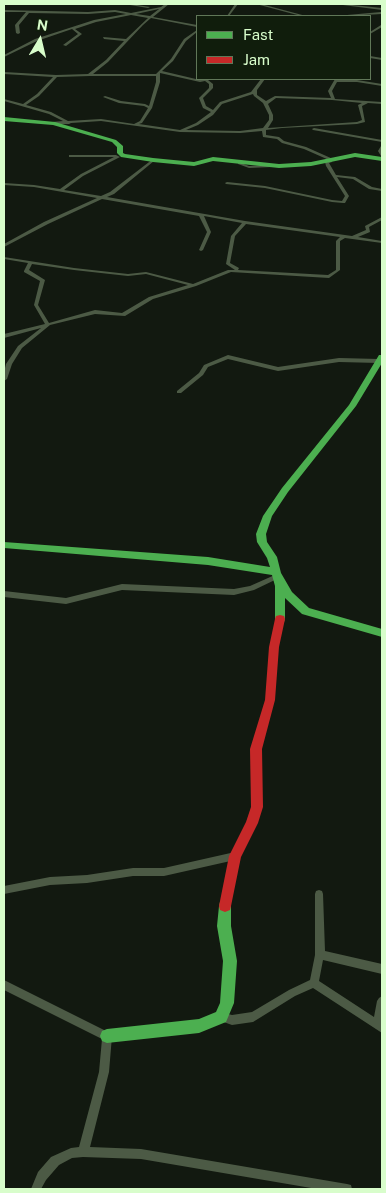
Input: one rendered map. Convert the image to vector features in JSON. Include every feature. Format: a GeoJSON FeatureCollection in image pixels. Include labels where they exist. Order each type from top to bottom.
{"type":"FeatureCollection","features":[{"type":"Feature","properties":{"kind":"street"},"geometry":{"type":"LineString","coordinates":[[126,4],[160,8]]}},
{"type":"Feature","properties":{"kind":"street"},"geometry":{"type":"LineString","coordinates":[[89,75],[107,61],[160,8],[167,4]]}},
{"type":"Feature","properties":{"kind":"street"},"geometry":{"type":"LineString","coordinates":[[229,15],[236,4]]}},
{"type":"Feature","properties":{"kind":"street"},"geometry":{"type":"LineString","coordinates":[[258,4],[300,15]]}},
{"type":"Feature","properties":{"kind":"street"},"geometry":{"type":"LineString","coordinates":[[337,4],[382,11]]}},
{"type":"Feature","properties":{"kind":"street"},"geometry":{"type":"LineString","coordinates":[[4,56],[36,40],[72,28],[108,17],[153,8]]}},
{"type":"Feature","properties":{"kind":"street"},"geometry":{"type":"LineString","coordinates":[[274,9],[283,15]]}},
{"type":"Feature","properties":{"kind":"street"},"geometry":{"type":"LineString","coordinates":[[4,11],[88,13],[113,11],[196,26]]}},
{"type":"Feature","properties":{"kind":"street"},"geometry":{"type":"LineString","coordinates":[[354,15],[382,11]]}},
{"type":"Feature","properties":{"kind":"street"},"geometry":{"type":"LineString","coordinates":[[18,32],[17,24],[28,12]]}},
{"type":"Feature","properties":{"kind":"street"},"geometry":{"type":"LineString","coordinates":[[371,32],[382,26]]}},
{"type":"Feature","properties":{"kind":"street"},"geometry":{"type":"LineString","coordinates":[[65,45],[80,34],[72,28]]}},
{"type":"Feature","properties":{"kind":"street"},"geometry":{"type":"LineString","coordinates":[[142,124],[150,108],[159,73],[172,60],[179,46],[188,36],[196,32]]}},
{"type":"Feature","properties":{"kind":"street"},"geometry":{"type":"LineString","coordinates":[[104,38],[127,40]]}},
{"type":"Feature","properties":{"kind":"street"},"geometry":{"type":"LineString","coordinates":[[4,49],[15,50]]}},
{"type":"Feature","properties":{"kind":"street"},"geometry":{"type":"LineString","coordinates":[[4,73],[56,76],[159,73],[196,78]]}},
{"type":"Feature","properties":{"kind":"street"},"geometry":{"type":"LineString","coordinates":[[22,106],[38,96],[56,76]]}},
{"type":"Feature","properties":{"kind":"street"},"geometry":{"type":"LineString","coordinates":[[209,80],[211,88],[201,98],[204,107],[214,112]]}},
{"type":"Feature","properties":{"kind":"street"},"geometry":{"type":"LineString","coordinates":[[180,131],[197,124],[214,112],[221,103],[241,98],[255,90],[262,80]]}},
{"type":"Feature","properties":{"kind":"street"},"geometry":{"type":"LineString","coordinates":[[333,99],[330,90],[336,80],[382,85]]}},
{"type":"Feature","properties":{"kind":"street"},"geometry":{"type":"LineString","coordinates":[[255,90],[255,95],[266,103],[272,119],[264,130],[265,136],[274,137],[331,160]]}},
{"type":"Feature","properties":{"kind":"street"},"geometry":{"type":"LineString","coordinates":[[105,97],[120,102],[145,105],[150,108]]}},
{"type":"Feature","properties":{"kind":"street"},"geometry":{"type":"LineString","coordinates":[[266,103],[275,97],[382,103]]}},
{"type":"Feature","properties":{"kind":"street"},"geometry":{"type":"LineString","coordinates":[[4,100],[50,113],[74,128]]}},
{"type":"Feature","properties":{"kind":"street"},"geometry":{"type":"LineString","coordinates":[[74,128],[88,121],[107,120],[180,131],[240,132],[269,128],[362,122],[364,119],[360,105],[368,102]]}},
{"type":"Feature","properties":{"kind":"street"},"geometry":{"type":"LineString","coordinates":[[4,120],[53,123],[74,128],[116,142],[120,146],[120,154],[123,157]]}},
{"type":"Feature","properties":{"kind":"street"},"geometry":{"type":"LineString","coordinates":[[74,128],[88,121]]}},
{"type":"Feature","properties":{"kind":"street"},"geometry":{"type":"LineString","coordinates":[[274,137],[282,131],[296,127]]}},
{"type":"Feature","properties":{"kind":"street"},"geometry":{"type":"LineString","coordinates":[[304,127],[382,141]]}},
{"type":"Feature","properties":{"kind":"street"},"geometry":{"type":"LineString","coordinates":[[269,128],[282,131]]}},
{"type":"Feature","properties":{"kind":"street"},"geometry":{"type":"LineString","coordinates":[[70,156],[123,157],[196,164],[213,159],[272,166],[303,165],[355,155],[382,157],[380,150],[382,146]]}},
{"type":"Feature","properties":{"kind":"street"},"geometry":{"type":"LineString","coordinates":[[101,166],[107,156]]}},
{"type":"Feature","properties":{"kind":"street"},"geometry":{"type":"LineString","coordinates":[[60,191],[82,175],[123,157]]}},
{"type":"Feature","properties":{"kind":"street"},"geometry":{"type":"LineString","coordinates":[[113,196],[153,160]]}},
{"type":"Feature","properties":{"kind":"street"},"geometry":{"type":"LineString","coordinates":[[228,183],[265,187],[332,202],[343,202],[346,196],[336,176],[328,166],[327,162],[331,160]]}},
{"type":"Feature","properties":{"kind":"street"},"geometry":{"type":"LineString","coordinates":[[336,176],[354,178],[372,188],[382,190]]}},
{"type":"Feature","properties":{"kind":"street"},"geometry":{"type":"LineString","coordinates":[[4,184],[104,198]]}},
{"type":"Feature","properties":{"kind":"street"},"geometry":{"type":"LineString","coordinates":[[4,246],[46,223],[104,198],[113,196],[245,222],[382,242]]}},
{"type":"Feature","properties":{"kind":"street"},"geometry":{"type":"LineString","coordinates":[[201,214],[209,232],[201,250]]}},
{"type":"Feature","properties":{"kind":"street"},"geometry":{"type":"LineString","coordinates":[[354,237],[368,232],[367,227],[382,218]]}},
{"type":"Feature","properties":{"kind":"street"},"geometry":{"type":"LineString","coordinates":[[239,270],[228,264],[233,236],[245,222]]}},
{"type":"Feature","properties":{"kind":"street"},"geometry":{"type":"LineString","coordinates":[[4,336],[95,312],[125,314],[151,298],[195,285],[220,274],[239,270],[286,276],[329,278],[338,270],[338,241],[345,236]]}},
{"type":"Feature","properties":{"kind":"street"},"geometry":{"type":"LineString","coordinates":[[4,258],[128,275],[146,273],[195,285]]}},
{"type":"Feature","properties":{"kind":"street"},"geometry":{"type":"LineString","coordinates":[[30,263],[26,271],[43,280],[36,305],[48,325]]}},
{"type":"Feature","properties":{"kind":"street"},"geometry":{"type":"LineString","coordinates":[[4,379],[9,364],[20,347],[48,325]]}},
{"type":"Feature","properties":{"kind":"street"},"geometry":{"type":"LineString","coordinates":[[179,392],[201,374],[206,366],[228,357],[278,369],[339,360],[381,359]]}},
{"type":"Feature","properties":{"kind":"street"},"geometry":{"type":"LineString","coordinates":[[221,1017],[230,989],[230,961],[224,926],[225,903],[235,856],[252,823],[257,803],[256,749],[262,722],[270,700],[274,647],[281,614],[281,594],[272,557],[261,539],[264,523],[284,490],[352,406],[381,359]]}},
{"type":"Feature","properties":{"kind":"street"},"geometry":{"type":"LineString","coordinates":[[4,545],[208,561],[276,574],[288,595],[306,611],[382,633]]}},
{"type":"Feature","properties":{"kind":"street"},"geometry":{"type":"LineString","coordinates":[[4,594],[66,601],[122,587],[234,592],[252,588],[276,574]]}},
{"type":"Feature","properties":{"kind":"street"},"geometry":{"type":"LineString","coordinates":[[4,890],[50,881],[87,879],[133,872],[164,872],[235,856]]}},
{"type":"Feature","properties":{"kind":"street"},"geometry":{"type":"LineString","coordinates":[[314,983],[320,955],[319,894]]}},
{"type":"Feature","properties":{"kind":"street"},"geometry":{"type":"LineString","coordinates":[[320,955],[382,969]]}},
{"type":"Feature","properties":{"kind":"street"},"geometry":{"type":"LineString","coordinates":[[4,985],[107,1036],[188,1029],[221,1017],[232,1020],[253,1017],[292,992],[314,983]]}},
{"type":"Feature","properties":{"kind":"street"},"geometry":{"type":"LineString","coordinates":[[314,983],[380,1026],[382,1000]]}},
{"type":"Feature","properties":{"kind":"street"},"geometry":{"type":"LineString","coordinates":[[83,1152],[104,1072],[107,1036]]}},
{"type":"Feature","properties":{"kind":"street"},"geometry":{"type":"LineString","coordinates":[[36,1189],[42,1176],[55,1161],[71,1152],[141,1154],[347,1189]]}},
{"type":"Feature","properties":{"kind":"traffic: fast"},"geometry":{"type":"LineString","coordinates":[[4,119],[53,123],[114,141],[120,146],[120,153],[123,156],[153,160],[194,164],[213,159],[279,166],[311,164],[355,155],[382,159]]}},
{"type":"Feature","properties":{"kind":"traffic: fast"},"geometry":{"type":"LineString","coordinates":[[280,619],[280,586],[272,557],[262,542],[261,534],[268,516],[285,490],[352,406],[382,357]]}},
{"type":"Feature","properties":{"kind":"traffic: fast"},"geometry":{"type":"LineString","coordinates":[[4,545],[208,561],[276,572],[288,595],[306,611],[382,633]]}},
{"type":"Feature","properties":{"kind":"traffic: fast"},"geometry":{"type":"LineString","coordinates":[[107,1036],[199,1026],[221,1017],[227,1003],[230,961],[224,926],[225,906]]}},
{"type":"Feature","properties":{"kind":"traffic: jam"},"geometry":{"type":"LineString","coordinates":[[225,906],[235,856],[252,823],[257,807],[256,749],[270,700],[274,647],[280,619]]}}]}
